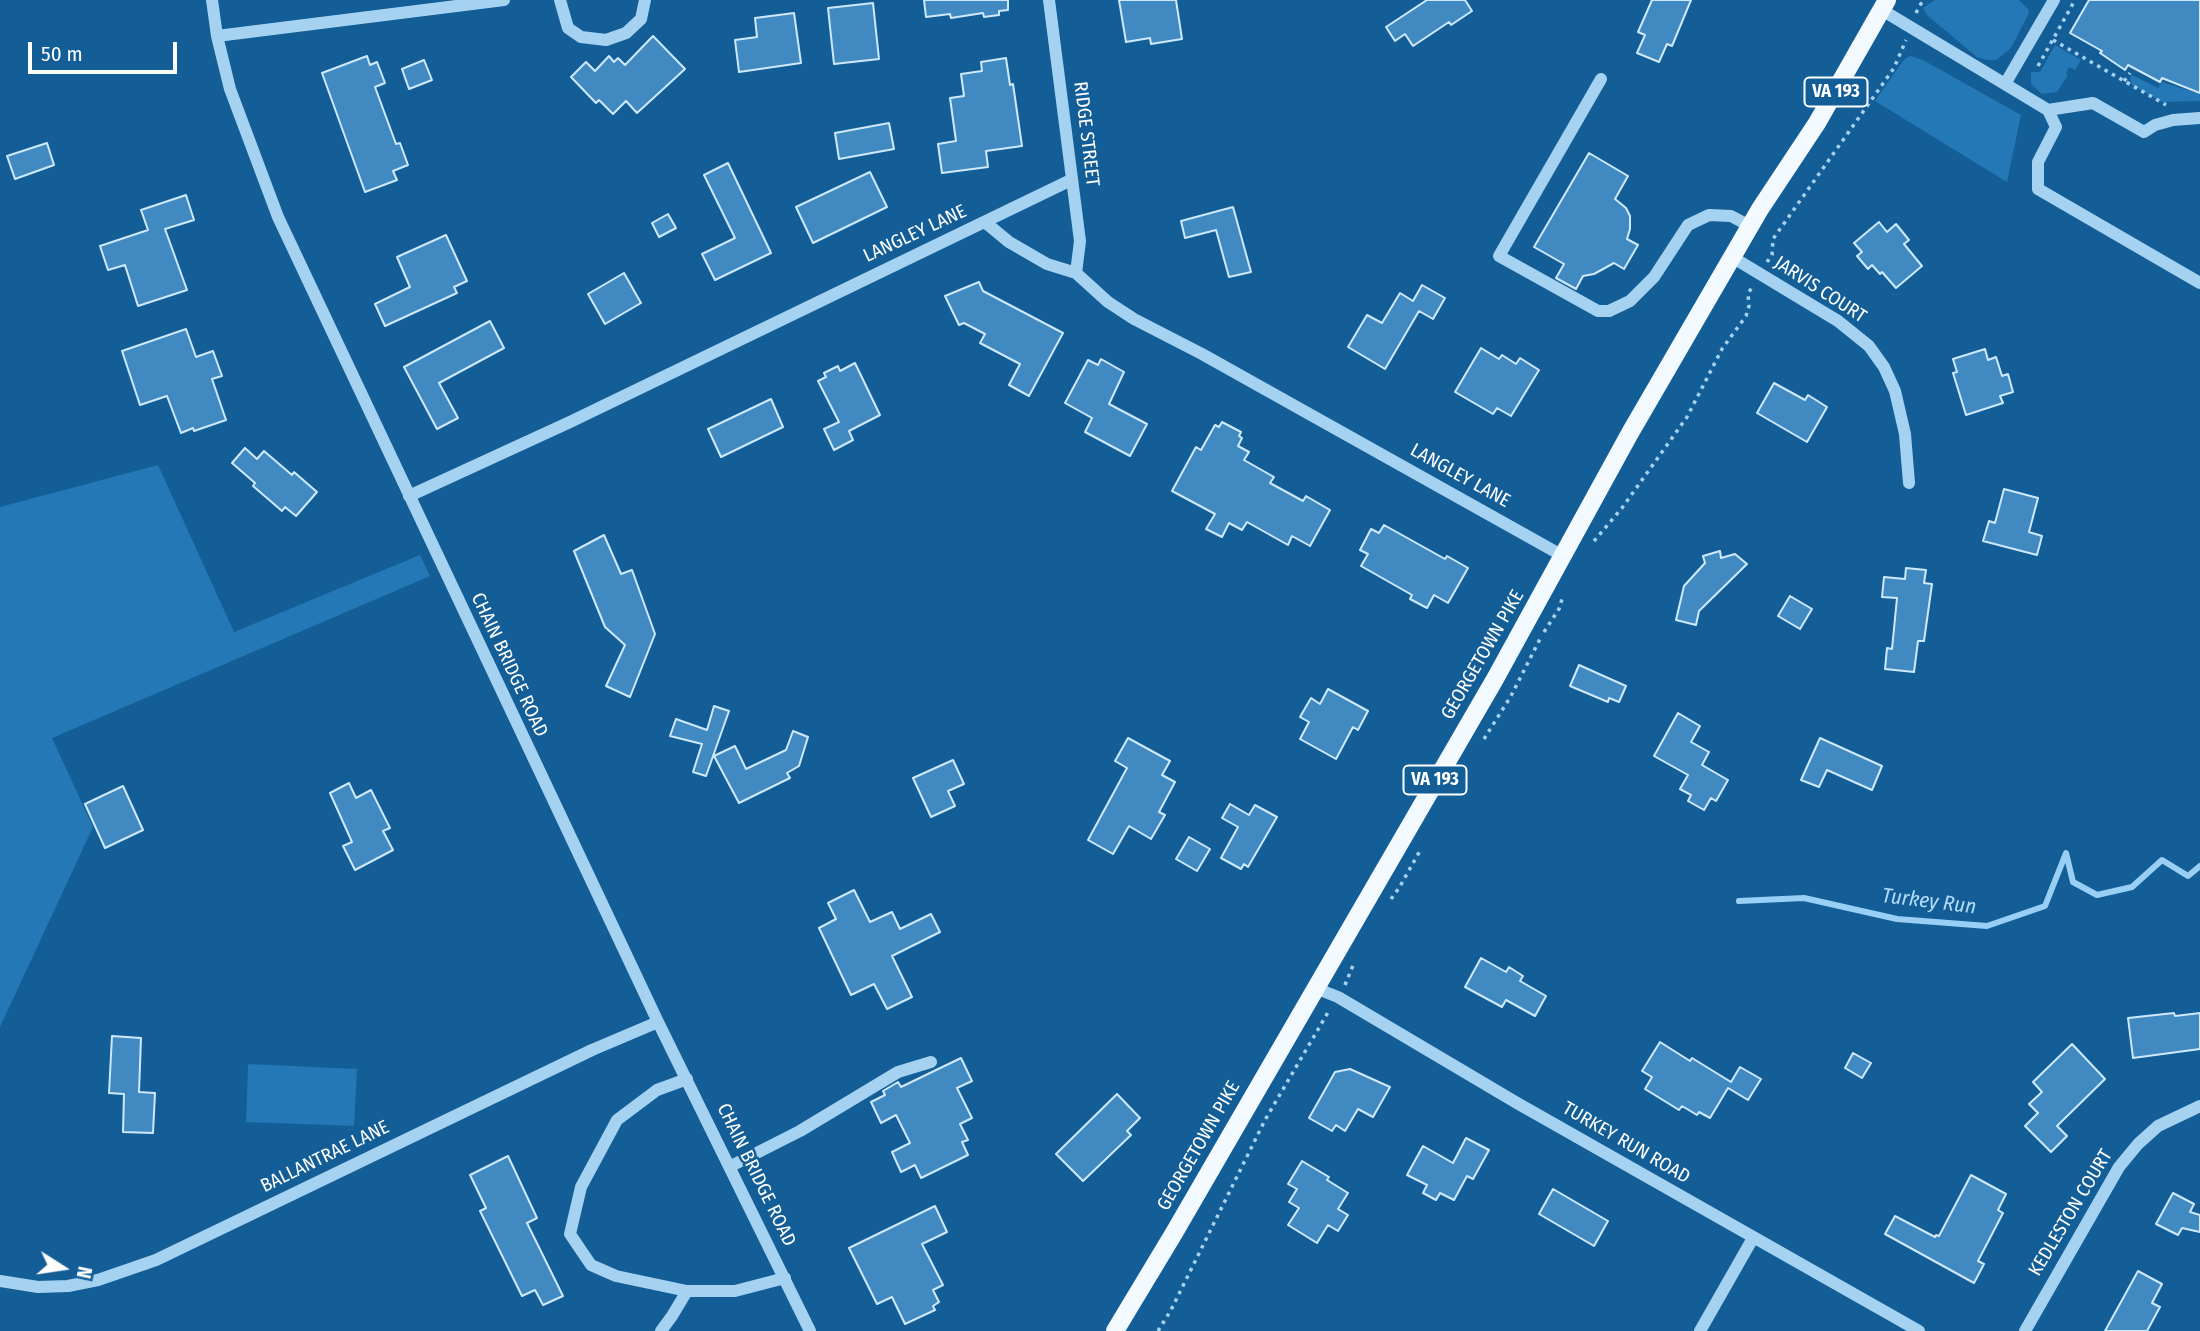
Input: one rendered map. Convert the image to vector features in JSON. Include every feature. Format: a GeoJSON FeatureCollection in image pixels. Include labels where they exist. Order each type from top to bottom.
{"type":"FeatureCollection","features":[{"type":"Feature","properties":{"kind":"main road","name":"GEORGETOWN PIKE"},"geometry":{"type":"LineString","coordinates":[[1115,1331],[1495,679],[1630,433],[1750,226],[1817,123],[1885,5]]}},
{"type":"Feature","properties":{"kind":"street","name":"CHAIN BRIDGE ROAD"},"geometry":{"type":"LineString","coordinates":[[212,0],[217,36],[230,89],[278,217],[658,1022],[810,1331]]}},
{"type":"Feature","properties":{"kind":"street"},"geometry":{"type":"LineString","coordinates":[[217,36],[504,0]]}},
{"type":"Feature","properties":{"kind":"street"},"geometry":{"type":"LineString","coordinates":[[559,0],[568,28],[581,37],[606,40],[626,33],[641,19],[645,0]]}},
{"type":"Feature","properties":{"kind":"street","name":"RIDGE STREET"},"geometry":{"type":"LineString","coordinates":[[1049,0],[1080,241],[1076,273]]}},
{"type":"Feature","properties":{"kind":"street"},"geometry":{"type":"LineString","coordinates":[[2005,84],[2054,0]]}},
{"type":"Feature","properties":{"kind":"street"},"geometry":{"type":"LineString","coordinates":[[1885,5],[1911,27],[2048,110],[2056,127],[2038,162],[2038,189],[2200,283]]}},
{"type":"Feature","properties":{"kind":"street"},"geometry":{"type":"LineString","coordinates":[[1601,79],[1499,256],[1598,311],[1609,311],[1630,301],[1654,277],[1688,225],[1709,215],[1731,216],[1750,226]]}},
{"type":"Feature","properties":{"kind":"street"},"geometry":{"type":"LineString","coordinates":[[2048,110],[2093,103],[2144,132],[2155,125],[2173,120],[2200,118]]}},
{"type":"Feature","properties":{"kind":"street"},"geometry":{"type":"LineString","coordinates":[[986,222],[1071,180]]}},
{"type":"Feature","properties":{"kind":"street","name":"LANGLEY LANE"},"geometry":{"type":"LineString","coordinates":[[409,496],[570,422],[986,222],[1009,242],[1047,264],[1076,273],[1108,302],[1134,319],[1202,354],[1563,556]]}},
{"type":"Feature","properties":{"kind":"street","name":"JARVIS COURT"},"geometry":{"type":"LineString","coordinates":[[1732,257],[1838,321],[1869,346],[1884,367],[1895,391],[1905,434],[1909,483]]}},
{"type":"Feature","properties":{"kind":"street","name":"TURKEY RUN ROAD"},"geometry":{"type":"LineString","coordinates":[[1315,988],[1338,997],[1517,1103],[1919,1331]]}},
{"type":"Feature","properties":{"kind":"street","name":"BALLANTRAE LANE"},"geometry":{"type":"LineString","coordinates":[[0,1281],[38,1287],[68,1286],[98,1280],[156,1260],[567,1062],[658,1022]]}},
{"type":"Feature","properties":{"kind":"street"},"geometry":{"type":"LineString","coordinates":[[731,1166],[800,1131],[898,1072],[932,1062]]}},
{"type":"Feature","properties":{"kind":"street"},"geometry":{"type":"LineString","coordinates":[[687,1079],[657,1090],[617,1120],[581,1187],[570,1234],[591,1265],[616,1276],[687,1291],[735,1291],[785,1278]]}},
{"type":"Feature","properties":{"kind":"street","name":"KEDLESTON COURT"},"geometry":{"type":"LineString","coordinates":[[2025,1331],[2119,1167],[2158,1126],[2200,1107]]}},
{"type":"Feature","properties":{"kind":"street"},"geometry":{"type":"LineString","coordinates":[[1700,1331],[1753,1238]]}},
{"type":"Feature","properties":{"kind":"street"},"geometry":{"type":"LineString","coordinates":[[661,1331],[673,1317],[687,1291]]}},
{"type":"Feature","properties":{"kind":"path"},"geometry":{"type":"LineString","coordinates":[[1588,548],[1622,508],[1687,417],[1722,349],[1746,316],[1748,294],[1772,255],[1773,239],[1894,68],[1923,0]]}},
{"type":"Feature","properties":{"kind":"path"},"geometry":{"type":"LineString","coordinates":[[2038,66],[2075,0]]}},
{"type":"Feature","properties":{"kind":"path"},"geometry":{"type":"LineString","coordinates":[[2053,40],[2165,105],[2176,104]]}},
{"type":"Feature","properties":{"kind":"path"},"geometry":{"type":"LineString","coordinates":[[2123,81],[2130,73]]}},
{"type":"Feature","properties":{"kind":"path"},"geometry":{"type":"LineString","coordinates":[[1484,740],[1559,609],[1565,590]]}},
{"type":"Feature","properties":{"kind":"path"},"geometry":{"type":"LineString","coordinates":[[1387,904],[1422,846]]}},
{"type":"Feature","properties":{"kind":"path"},"geometry":{"type":"LineString","coordinates":[[1158,1331],[1297,1062],[1347,984],[1358,954]]}},
{"type":"Feature","properties":{"kind":"shaded area"},"geometry":{"type":"Polygon","coordinates":[[[1935,0],[2019,0],[2029,13],[2011,48],[1996,60],[1988,60],[1977,57],[1928,16],[1923,8],[1935,0]]]}},
{"type":"Feature","properties":{"kind":"shaded area"},"geometry":{"type":"Polygon","coordinates":[[[2055,45],[2081,60],[2075,70],[2069,67],[2066,74],[2068,75],[2057,92],[2042,94],[2031,84],[2031,72],[2040,72],[2055,45]]]}},
{"type":"Feature","properties":{"kind":"shaded area"},"geometry":{"type":"Polygon","coordinates":[[[1911,56],[1923,60],[2021,115],[2007,182],[1875,101],[1900,65],[1911,56]]]}},
{"type":"Feature","properties":{"kind":"shaded area"},"geometry":{"type":"Polygon","coordinates":[[[2132,75],[2158,88],[2162,82],[2200,94],[2200,101],[2162,102],[2132,85],[2132,75]]]}},
{"type":"Feature","properties":{"kind":"shaded area"},"geometry":{"type":"Polygon","coordinates":[[[158,465],[234,632],[420,555],[430,576],[52,738],[93,827],[0,1027],[0,507],[158,465]]]}},
{"type":"Feature","properties":{"kind":"shaded area"},"geometry":{"type":"Polygon","coordinates":[[[248,1064],[357,1069],[354,1126],[246,1122],[248,1064]]]}},
{"type":"Feature","properties":{"kind":"building"},"geometry":{"type":"Polygon","coordinates":[[[924,0],[1008,0],[1008,10],[999,11],[999,15],[984,17],[983,13],[951,18],[950,14],[926,17],[924,0]]]}},
{"type":"Feature","properties":{"kind":"building"},"geometry":{"type":"Polygon","coordinates":[[[1119,0],[1176,0],[1182,39],[1151,44],[1150,38],[1126,42],[1119,0]]]}},
{"type":"Feature","properties":{"kind":"building"},"geometry":{"type":"Polygon","coordinates":[[[1427,0],[1465,0],[1472,11],[1451,25],[1449,22],[1413,46],[1405,34],[1395,41],[1386,27],[1427,0]]]}},
{"type":"Feature","properties":{"kind":"building"},"geometry":{"type":"Polygon","coordinates":[[[1652,0],[1691,0],[1672,46],[1667,44],[1659,62],[1637,53],[1645,35],[1638,32],[1652,0]]]}},
{"type":"Feature","properties":{"kind":"building"},"geometry":{"type":"Polygon","coordinates":[[[2089,0],[2200,0],[2200,93],[2162,78],[2160,82],[2128,65],[2125,70],[2100,53],[2102,51],[2070,33],[2089,0]]]}},
{"type":"Feature","properties":{"kind":"building"},"geometry":{"type":"Polygon","coordinates":[[[873,3],[879,59],[834,64],[828,8],[873,3]]]}},
{"type":"Feature","properties":{"kind":"building"},"geometry":{"type":"Polygon","coordinates":[[[794,13],[801,63],[739,72],[735,40],[757,37],[755,18],[794,13]]]}},
{"type":"Feature","properties":{"kind":"building"},"geometry":{"type":"Polygon","coordinates":[[[653,36],[685,69],[637,113],[626,101],[613,114],[599,100],[596,103],[571,77],[586,62],[595,71],[609,56],[614,62],[618,58],[625,65],[653,36]]]}},
{"type":"Feature","properties":{"kind":"building"},"geometry":{"type":"Polygon","coordinates":[[[367,56],[370,65],[377,62],[385,83],[375,87],[396,144],[400,143],[408,165],[393,171],[397,180],[365,192],[322,73],[367,56]]]}},
{"type":"Feature","properties":{"kind":"building"},"geometry":{"type":"Polygon","coordinates":[[[1006,58],[1010,85],[1013,84],[1022,146],[986,151],[988,167],[942,173],[938,144],[956,141],[950,98],[964,96],[961,74],[982,71],[981,62],[1006,58]]]}},
{"type":"Feature","properties":{"kind":"building"},"geometry":{"type":"Polygon","coordinates":[[[424,60],[432,80],[409,89],[402,69],[424,60]]]}},
{"type":"Feature","properties":{"kind":"building"},"geometry":{"type":"Polygon","coordinates":[[[889,123],[894,149],[839,159],[835,133],[889,123]]]}},
{"type":"Feature","properties":{"kind":"building"},"geometry":{"type":"Polygon","coordinates":[[[47,143],[54,165],[15,179],[7,156],[47,143]]]}},
{"type":"Feature","properties":{"kind":"building"},"geometry":{"type":"Polygon","coordinates":[[[1589,153],[1628,176],[1615,199],[1626,208],[1630,216],[1627,239],[1638,245],[1624,269],[1614,263],[1594,274],[1583,276],[1576,289],[1556,278],[1564,264],[1534,247],[1589,153]]]}},
{"type":"Feature","properties":{"kind":"building"},"geometry":{"type":"Polygon","coordinates":[[[728,163],[771,253],[715,280],[702,254],[735,238],[704,175],[728,163]]]}},
{"type":"Feature","properties":{"kind":"building"},"geometry":{"type":"Polygon","coordinates":[[[870,172],[887,207],[813,243],[796,207],[870,172]]]}},
{"type":"Feature","properties":{"kind":"building"},"geometry":{"type":"Polygon","coordinates":[[[186,195],[194,220],[165,229],[187,290],[138,306],[125,265],[108,270],[100,246],[148,230],[141,210],[186,195]]]}},
{"type":"Feature","properties":{"kind":"building"},"geometry":{"type":"Polygon","coordinates":[[[1233,207],[1251,272],[1229,277],[1216,230],[1185,238],[1181,221],[1233,207]]]}},
{"type":"Feature","properties":{"kind":"building"},"geometry":{"type":"Polygon","coordinates":[[[668,214],[676,228],[659,237],[652,223],[668,214]]]}},
{"type":"Feature","properties":{"kind":"building"},"geometry":{"type":"Polygon","coordinates":[[[1879,222],[1887,232],[1896,224],[1909,240],[1904,244],[1922,266],[1896,288],[1882,272],[1880,274],[1872,265],[1868,269],[1857,256],[1862,252],[1854,243],[1879,222]]]}},
{"type":"Feature","properties":{"kind":"building"},"geometry":{"type":"Polygon","coordinates":[[[446,235],[467,281],[454,287],[457,293],[385,326],[375,304],[410,287],[397,257],[446,235]]]}},
{"type":"Feature","properties":{"kind":"building"},"geometry":{"type":"Polygon","coordinates":[[[624,273],[641,303],[605,324],[588,294],[624,273]]]}},
{"type":"Feature","properties":{"kind":"building"},"geometry":{"type":"Polygon","coordinates":[[[979,282],[983,291],[1063,333],[1029,396],[1009,385],[1020,364],[980,343],[985,334],[964,323],[959,325],[945,296],[979,282]]]}},
{"type":"Feature","properties":{"kind":"building"},"geometry":{"type":"Polygon","coordinates":[[[1422,285],[1445,298],[1433,319],[1419,311],[1385,369],[1348,347],[1367,315],[1382,323],[1400,293],[1413,301],[1422,285]]]}},
{"type":"Feature","properties":{"kind":"building"},"geometry":{"type":"Polygon","coordinates":[[[490,321],[504,348],[439,383],[458,418],[437,429],[404,367],[490,321]]]}},
{"type":"Feature","properties":{"kind":"building"},"geometry":{"type":"Polygon","coordinates":[[[186,329],[196,357],[213,351],[222,376],[212,379],[226,420],[181,433],[167,396],[140,405],[122,351],[186,329]]]}},
{"type":"Feature","properties":{"kind":"building"},"geometry":{"type":"Polygon","coordinates":[[[1481,348],[1499,359],[1502,355],[1516,364],[1520,358],[1539,370],[1511,416],[1497,408],[1493,414],[1455,392],[1481,348]]]}},
{"type":"Feature","properties":{"kind":"building"},"geometry":{"type":"Polygon","coordinates":[[[1985,349],[1988,360],[1996,357],[2002,376],[2008,374],[2013,392],[2000,396],[2003,403],[1966,415],[1953,373],[1957,372],[1953,359],[1985,349]]]}},
{"type":"Feature","properties":{"kind":"building"},"geometry":{"type":"Polygon","coordinates":[[[1101,359],[1124,372],[1109,404],[1147,424],[1130,456],[1085,432],[1092,418],[1065,403],[1088,360],[1098,365],[1101,359]]]}},
{"type":"Feature","properties":{"kind":"building"},"geometry":{"type":"Polygon","coordinates":[[[855,363],[880,415],[849,431],[853,440],[834,450],[824,429],[839,422],[818,381],[826,377],[824,373],[838,366],[840,371],[855,363]]]}},
{"type":"Feature","properties":{"kind":"building"},"geometry":{"type":"Polygon","coordinates":[[[1774,383],[1805,400],[1808,395],[1827,407],[1807,442],[1757,413],[1774,383]]]}},
{"type":"Feature","properties":{"kind":"building"},"geometry":{"type":"Polygon","coordinates":[[[771,399],[783,427],[721,457],[708,429],[771,399]]]}},
{"type":"Feature","properties":{"kind":"building"},"geometry":{"type":"Polygon","coordinates":[[[1222,422],[1241,432],[1239,436],[1242,438],[1238,446],[1249,452],[1244,460],[1274,477],[1270,483],[1303,501],[1306,496],[1330,510],[1310,546],[1292,536],[1288,545],[1247,522],[1242,530],[1229,523],[1222,537],[1206,529],[1215,514],[1172,491],[1196,447],[1201,450],[1215,425],[1219,427],[1222,422]]]}},
{"type":"Feature","properties":{"kind":"building"},"geometry":{"type":"Polygon","coordinates":[[[245,448],[257,459],[264,451],[317,492],[296,516],[285,507],[282,511],[232,463],[245,448]]]}},
{"type":"Feature","properties":{"kind":"building"},"geometry":{"type":"Polygon","coordinates":[[[2004,489],[2038,498],[2029,532],[2042,536],[2037,555],[1983,541],[1989,521],[1995,523],[2004,489]]]}},
{"type":"Feature","properties":{"kind":"building"},"geometry":{"type":"Polygon","coordinates":[[[1384,525],[1445,559],[1447,556],[1468,568],[1448,603],[1434,595],[1427,608],[1410,599],[1412,595],[1361,566],[1368,554],[1360,550],[1371,529],[1379,533],[1384,525]]]}},
{"type":"Feature","properties":{"kind":"building"},"geometry":{"type":"Polygon","coordinates":[[[604,535],[621,574],[632,570],[655,634],[630,697],[606,686],[625,645],[605,627],[574,551],[604,535]]]}},
{"type":"Feature","properties":{"kind":"building"},"geometry":{"type":"Polygon","coordinates":[[[1720,551],[1721,558],[1735,554],[1747,564],[1699,611],[1696,625],[1676,620],[1684,586],[1705,563],[1703,556],[1720,551]]]}},
{"type":"Feature","properties":{"kind":"building"},"geometry":{"type":"Polygon","coordinates":[[[1906,568],[1926,570],[1924,583],[1932,584],[1924,641],[1918,641],[1914,672],[1885,669],[1887,648],[1892,649],[1897,598],[1882,597],[1884,577],[1905,579],[1906,568]]]}},
{"type":"Feature","properties":{"kind":"building"},"geometry":{"type":"Polygon","coordinates":[[[1790,596],[1812,609],[1800,629],[1778,616],[1790,596]]]}},
{"type":"Feature","properties":{"kind":"building"},"geometry":{"type":"Polygon","coordinates":[[[1579,665],[1626,686],[1619,702],[1609,698],[1608,702],[1570,686],[1579,665]]]}},
{"type":"Feature","properties":{"kind":"building"},"geometry":{"type":"Polygon","coordinates":[[[1328,689],[1368,711],[1358,730],[1353,727],[1336,759],[1300,739],[1309,722],[1300,717],[1311,698],[1320,704],[1328,689]]]}},
{"type":"Feature","properties":{"kind":"building"},"geometry":{"type":"Polygon","coordinates":[[[714,706],[729,711],[706,776],[693,772],[702,744],[670,736],[676,719],[707,730],[714,706]]]}},
{"type":"Feature","properties":{"kind":"building"},"geometry":{"type":"Polygon","coordinates":[[[1678,713],[1700,726],[1691,742],[1709,752],[1702,765],[1728,780],[1716,801],[1711,798],[1704,810],[1688,801],[1691,795],[1680,789],[1688,775],[1654,756],[1678,713]]]}},
{"type":"Feature","properties":{"kind":"building"},"geometry":{"type":"Polygon","coordinates":[[[793,731],[808,737],[799,766],[787,773],[790,778],[739,803],[714,756],[735,746],[746,769],[786,750],[793,731]]]}},
{"type":"Feature","properties":{"kind":"building"},"geometry":{"type":"Polygon","coordinates":[[[1128,738],[1170,761],[1162,775],[1175,782],[1159,812],[1165,815],[1151,839],[1129,826],[1113,854],[1088,840],[1127,768],[1115,761],[1128,738]]]}},
{"type":"Feature","properties":{"kind":"building"},"geometry":{"type":"Polygon","coordinates":[[[1820,738],[1882,766],[1872,790],[1827,770],[1819,787],[1801,780],[1820,738]]]}},
{"type":"Feature","properties":{"kind":"building"},"geometry":{"type":"Polygon","coordinates":[[[953,760],[964,784],[948,791],[955,806],[931,817],[913,778],[953,760]]]}},
{"type":"Feature","properties":{"kind":"building"},"geometry":{"type":"Polygon","coordinates":[[[349,783],[356,798],[371,790],[390,828],[383,831],[393,850],[355,870],[343,846],[352,842],[330,793],[349,783]]]}},
{"type":"Feature","properties":{"kind":"building"},"geometry":{"type":"Polygon","coordinates":[[[123,786],[143,830],[105,848],[85,804],[123,786]]]}},
{"type":"Feature","properties":{"kind":"building"},"geometry":{"type":"Polygon","coordinates":[[[1230,804],[1249,815],[1255,805],[1277,817],[1248,867],[1244,864],[1241,869],[1221,858],[1238,827],[1222,818],[1230,804]]]}},
{"type":"Feature","properties":{"kind":"building"},"geometry":{"type":"Polygon","coordinates":[[[1189,837],[1210,849],[1197,871],[1176,859],[1189,837]]]}},
{"type":"Feature","properties":{"kind":"building"},"geometry":{"type":"Polygon","coordinates":[[[854,890],[870,922],[892,912],[900,929],[931,914],[940,932],[892,956],[912,997],[887,1009],[874,984],[851,995],[819,928],[836,919],[828,903],[854,890]]]}},
{"type":"Feature","properties":{"kind":"building"},"geometry":{"type":"Polygon","coordinates":[[[1481,958],[1506,972],[1509,967],[1523,976],[1520,981],[1546,996],[1535,1016],[1506,1000],[1502,1007],[1465,987],[1481,958]]]}},
{"type":"Feature","properties":{"kind":"building"},"geometry":{"type":"Polygon","coordinates":[[[2174,1013],[2175,1016],[2200,1013],[2200,1049],[2133,1058],[2128,1018],[2174,1013]]]}},
{"type":"Feature","properties":{"kind":"building"},"geometry":{"type":"Polygon","coordinates":[[[112,1036],[141,1038],[139,1092],[155,1093],[153,1133],[123,1132],[124,1094],[109,1093],[112,1036]]]}},
{"type":"Feature","properties":{"kind":"building"},"geometry":{"type":"Polygon","coordinates":[[[1660,1042],[1731,1082],[1740,1067],[1761,1079],[1748,1100],[1728,1088],[1710,1118],[1699,1112],[1697,1115],[1682,1106],[1679,1110],[1645,1089],[1652,1077],[1642,1071],[1660,1042]]]}},
{"type":"Feature","properties":{"kind":"building"},"geometry":{"type":"Polygon","coordinates":[[[2072,1044],[2105,1079],[2057,1126],[2067,1136],[2051,1152],[2025,1126],[2038,1113],[2029,1104],[2042,1092],[2033,1082],[2072,1044]]]}},
{"type":"Feature","properties":{"kind":"building"},"geometry":{"type":"Polygon","coordinates":[[[1853,1053],[1871,1063],[1862,1078],[1845,1068],[1853,1053]]]}},
{"type":"Feature","properties":{"kind":"building"},"geometry":{"type":"Polygon","coordinates":[[[961,1058],[972,1081],[957,1088],[972,1118],[960,1124],[968,1140],[962,1142],[968,1155],[921,1178],[915,1165],[901,1172],[892,1152],[910,1143],[896,1115],[881,1123],[871,1102],[885,1095],[883,1091],[898,1082],[901,1087],[961,1058]]]}},
{"type":"Feature","properties":{"kind":"building"},"geometry":{"type":"Polygon","coordinates":[[[1350,1069],[1390,1087],[1373,1117],[1358,1109],[1345,1131],[1336,1125],[1332,1131],[1309,1118],[1335,1072],[1350,1069]]]}},
{"type":"Feature","properties":{"kind":"building"},"geometry":{"type":"Polygon","coordinates":[[[1117,1094],[1140,1118],[1127,1131],[1131,1135],[1083,1181],[1056,1154],[1117,1094]]]}},
{"type":"Feature","properties":{"kind":"building"},"geometry":{"type":"Polygon","coordinates":[[[1466,1138],[1489,1150],[1473,1179],[1467,1176],[1454,1200],[1440,1193],[1436,1200],[1423,1193],[1427,1185],[1407,1175],[1423,1146],[1453,1163],[1466,1138]]]}},
{"type":"Feature","properties":{"kind":"building"},"geometry":{"type":"Polygon","coordinates":[[[508,1156],[537,1218],[527,1223],[563,1296],[543,1305],[535,1290],[522,1296],[480,1211],[486,1208],[470,1175],[508,1156]]]}},
{"type":"Feature","properties":{"kind":"building"},"geometry":{"type":"Polygon","coordinates":[[[1302,1161],[1329,1177],[1327,1180],[1348,1193],[1338,1209],[1348,1215],[1338,1231],[1328,1225],[1317,1243],[1288,1225],[1299,1208],[1289,1202],[1297,1189],[1288,1184],[1302,1161]]]}},
{"type":"Feature","properties":{"kind":"building"},"geometry":{"type":"Polygon","coordinates":[[[1971,1175],[2006,1194],[1998,1210],[2003,1213],[1978,1261],[1984,1264],[1974,1283],[1885,1234],[1895,1216],[1935,1237],[1939,1236],[1971,1175]]]}},
{"type":"Feature","properties":{"kind":"building"},"geometry":{"type":"Polygon","coordinates":[[[1553,1189],[1608,1221],[1594,1246],[1539,1214],[1553,1189]]]}},
{"type":"Feature","properties":{"kind":"building"},"geometry":{"type":"Polygon","coordinates":[[[2173,1193],[2194,1204],[2190,1212],[2200,1215],[2200,1232],[2182,1228],[2178,1235],[2156,1224],[2173,1193]]]}},
{"type":"Feature","properties":{"kind":"building"},"geometry":{"type":"Polygon","coordinates":[[[935,1206],[947,1232],[922,1244],[943,1285],[933,1290],[939,1302],[933,1306],[935,1310],[905,1324],[892,1297],[877,1304],[849,1248],[935,1206]]]}},
{"type":"Feature","properties":{"kind":"building"},"geometry":{"type":"Polygon","coordinates":[[[2138,1271],[2162,1284],[2152,1303],[2160,1307],[2147,1331],[2105,1331],[2138,1271]]]}},
{"type":"Feature","properties":{"kind":"waterway","name":"Turkey Run"},"geometry":{"type":"LineString","coordinates":[[1739,901],[1804,898],[1897,919],[1987,926],[2045,906],[2066,853],[2073,882],[2097,895],[2132,887],[2162,860],[2188,876],[2200,866]]}}]}
